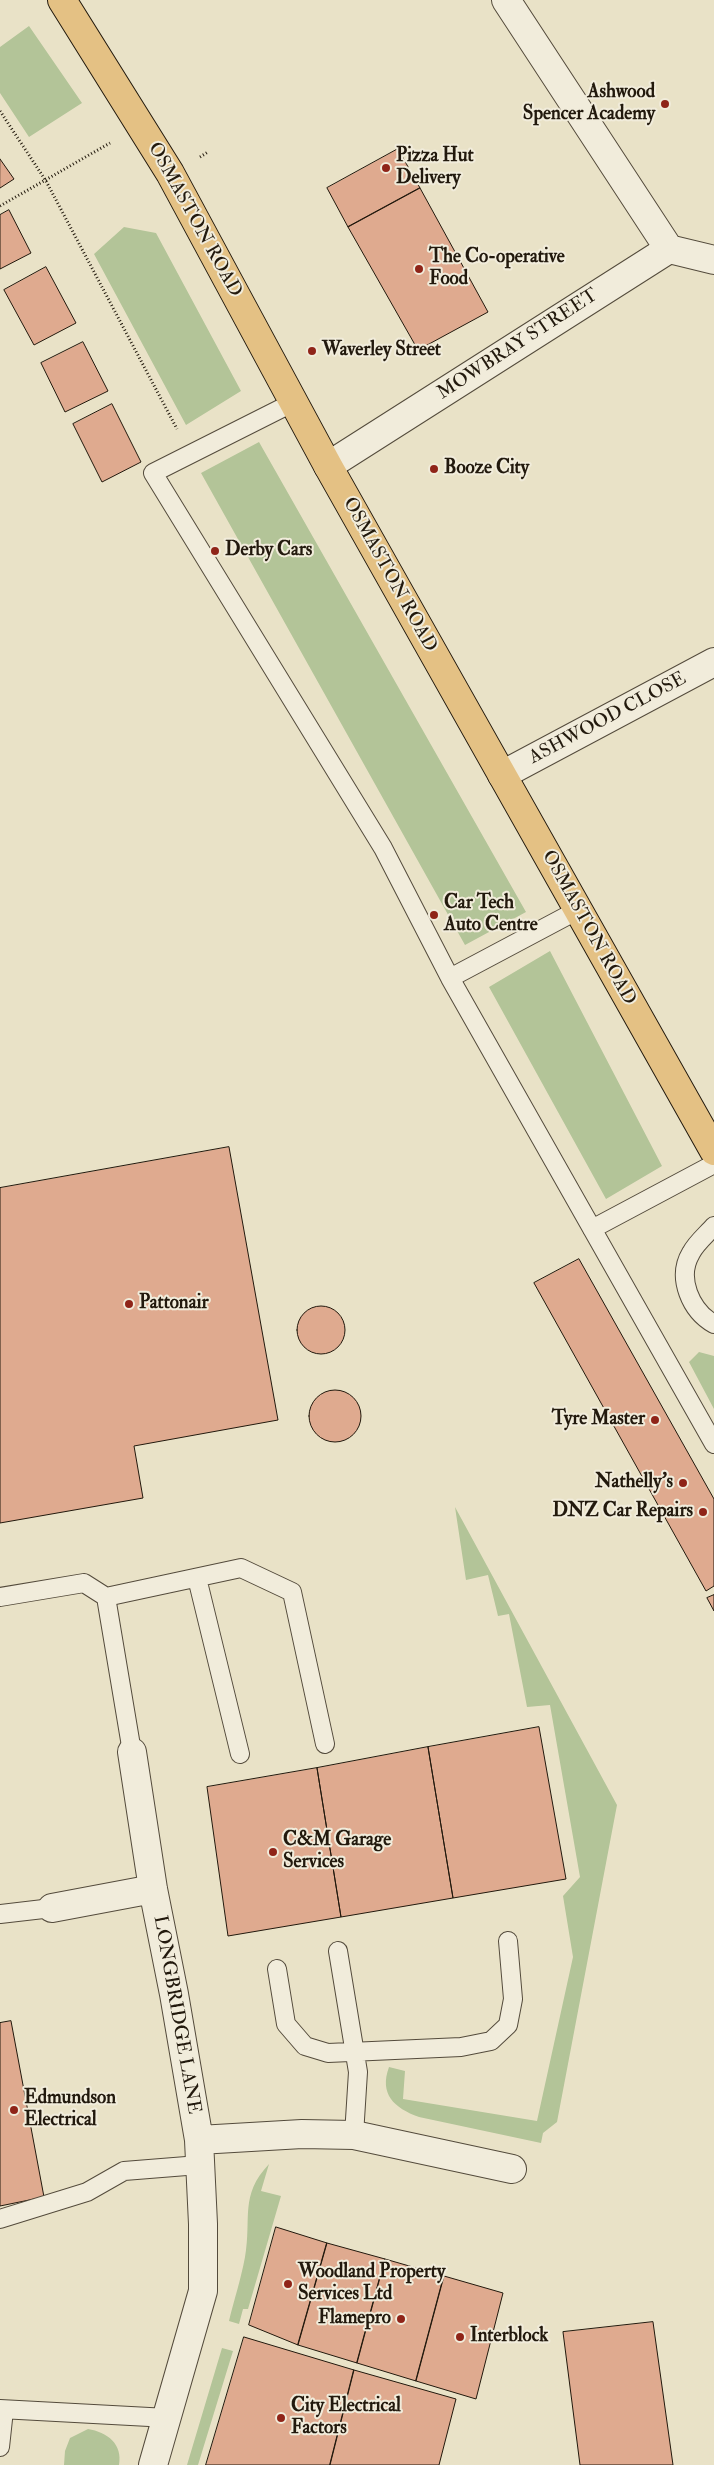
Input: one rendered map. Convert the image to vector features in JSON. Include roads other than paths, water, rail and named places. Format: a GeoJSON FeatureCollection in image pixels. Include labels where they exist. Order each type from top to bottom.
{"type":"FeatureCollection","features":[{"type":"Feature","properties":{"kind":"main road","name":"OSMASTON ROAD"},"geometry":{"type":"LineString","coordinates":[[62,0],[170,173],[328,466],[714,1151]]}},
{"type":"Feature","properties":{"kind":"street"},"geometry":{"type":"LineString","coordinates":[[506,0],[669,248],[714,260]]}},
{"type":"Feature","properties":{"kind":"street","name":"MOWBRAY STREET"},"geometry":{"type":"LineString","coordinates":[[328,466],[669,248]]}},
{"type":"Feature","properties":{"kind":"street","name":"ASHWOOD CLOSE"},"geometry":{"type":"LineString","coordinates":[[502,775],[714,662]]}},
{"type":"Feature","properties":{"kind":"street","name":"LONGBRIDGE LANE"},"geometry":{"type":"LineString","coordinates":[[132,1752],[153,1889],[174,1994],[199,2152],[203,2224],[203,2291],[153,2465]]}},
{"type":"Feature","properties":{"kind":"street","name":"LONGBRIDGE LANE"},"geometry":{"type":"LineString","coordinates":[[52,1908],[153,1889]]}},
{"type":"Feature","properties":{"kind":"street","name":"LONGBRIDGE LANE"},"geometry":{"type":"LineString","coordinates":[[199,2152],[302,2134],[354,2135],[512,2169]]}},
{"type":"Feature","properties":{"kind":"lane"},"geometry":{"type":"LineString","coordinates":[[294,402],[153,474],[382,848],[450,978],[714,1444]]}},
{"type":"Feature","properties":{"kind":"lane"},"geometry":{"type":"LineString","coordinates":[[450,978],[578,910]]}},
{"type":"Feature","properties":{"kind":"lane"},"geometry":{"type":"LineString","coordinates":[[592,1229],[714,1164]]}},
{"type":"Feature","properties":{"kind":"lane"},"geometry":{"type":"LineString","coordinates":[[714,1226],[690,1255],[685,1278],[698,1312],[714,1324]]}},
{"type":"Feature","properties":{"kind":"lane"},"geometry":{"type":"LineString","coordinates":[[0,1597],[84,1583],[106,1596],[241,1568],[292,1592],[325,1744]]}},
{"type":"Feature","properties":{"kind":"lane"},"geometry":{"type":"LineString","coordinates":[[197,1578],[240,1754]]}},
{"type":"Feature","properties":{"kind":"lane"},"geometry":{"type":"LineString","coordinates":[[106,1596],[132,1752]]}},
{"type":"Feature","properties":{"kind":"lane"},"geometry":{"type":"LineString","coordinates":[[0,1914],[52,1908]]}},
{"type":"Feature","properties":{"kind":"lane"},"geometry":{"type":"LineString","coordinates":[[277,1969],[286,2024],[305,2046],[328,2054],[355,2051],[460,2047],[491,2041],[508,2025],[513,2000],[508,1941]]}},
{"type":"Feature","properties":{"kind":"lane"},"geometry":{"type":"LineString","coordinates":[[338,1951],[358,2072],[354,2135]]}},
{"type":"Feature","properties":{"kind":"lane"},"geometry":{"type":"LineString","coordinates":[[0,2219],[86,2192],[124,2171],[199,2152]]}},
{"type":"Feature","properties":{"kind":"lane"},"geometry":{"type":"LineString","coordinates":[[0,2447],[2,2410],[168,2418]]}},
{"type":"Feature","properties":{"kind":"place","name":"Ashwood Spencer Academy"},"geometry":{"type":"Point","coordinates":[665,104]}},
{"type":"Feature","properties":{"kind":"place","name":"Pizza Hut Delivery"},"geometry":{"type":"Point","coordinates":[386,168]}},
{"type":"Feature","properties":{"kind":"place","name":"The Co-operative Food"},"geometry":{"type":"Point","coordinates":[419,269]}},
{"type":"Feature","properties":{"kind":"place","name":"Waverley Street"},"geometry":{"type":"Point","coordinates":[312,351]}},
{"type":"Feature","properties":{"kind":"place","name":"Booze City"},"geometry":{"type":"Point","coordinates":[434,469]}},
{"type":"Feature","properties":{"kind":"place","name":"Derby Cars"},"geometry":{"type":"Point","coordinates":[215,551]}},
{"type":"Feature","properties":{"kind":"place","name":"Car Tech Auto Centre"},"geometry":{"type":"Point","coordinates":[434,915]}},
{"type":"Feature","properties":{"kind":"place","name":"Pattonair"},"geometry":{"type":"Point","coordinates":[129,1304]}},
{"type":"Feature","properties":{"kind":"place","name":"Tyre Master"},"geometry":{"type":"Point","coordinates":[655,1420]}},
{"type":"Feature","properties":{"kind":"place","name":"Nathelly's"},"geometry":{"type":"Point","coordinates":[683,1483]}},
{"type":"Feature","properties":{"kind":"place","name":"DNZ Car Repairs"},"geometry":{"type":"Point","coordinates":[703,1512]}},
{"type":"Feature","properties":{"kind":"place","name":"C&M Garage Services"},"geometry":{"type":"Point","coordinates":[273,1852]}},
{"type":"Feature","properties":{"kind":"place","name":"Edmundson Electrical"},"geometry":{"type":"Point","coordinates":[14,2110]}},
{"type":"Feature","properties":{"kind":"place","name":"Woodland Property Services Ltd"},"geometry":{"type":"Point","coordinates":[288,2284]}},
{"type":"Feature","properties":{"kind":"place","name":"Flamepro"},"geometry":{"type":"Point","coordinates":[401,2319]}},
{"type":"Feature","properties":{"kind":"place","name":"Interblock"},"geometry":{"type":"Point","coordinates":[460,2337]}},
{"type":"Feature","properties":{"kind":"place","name":"City Electrical Factors"},"geometry":{"type":"Point","coordinates":[281,2418]}}]}
